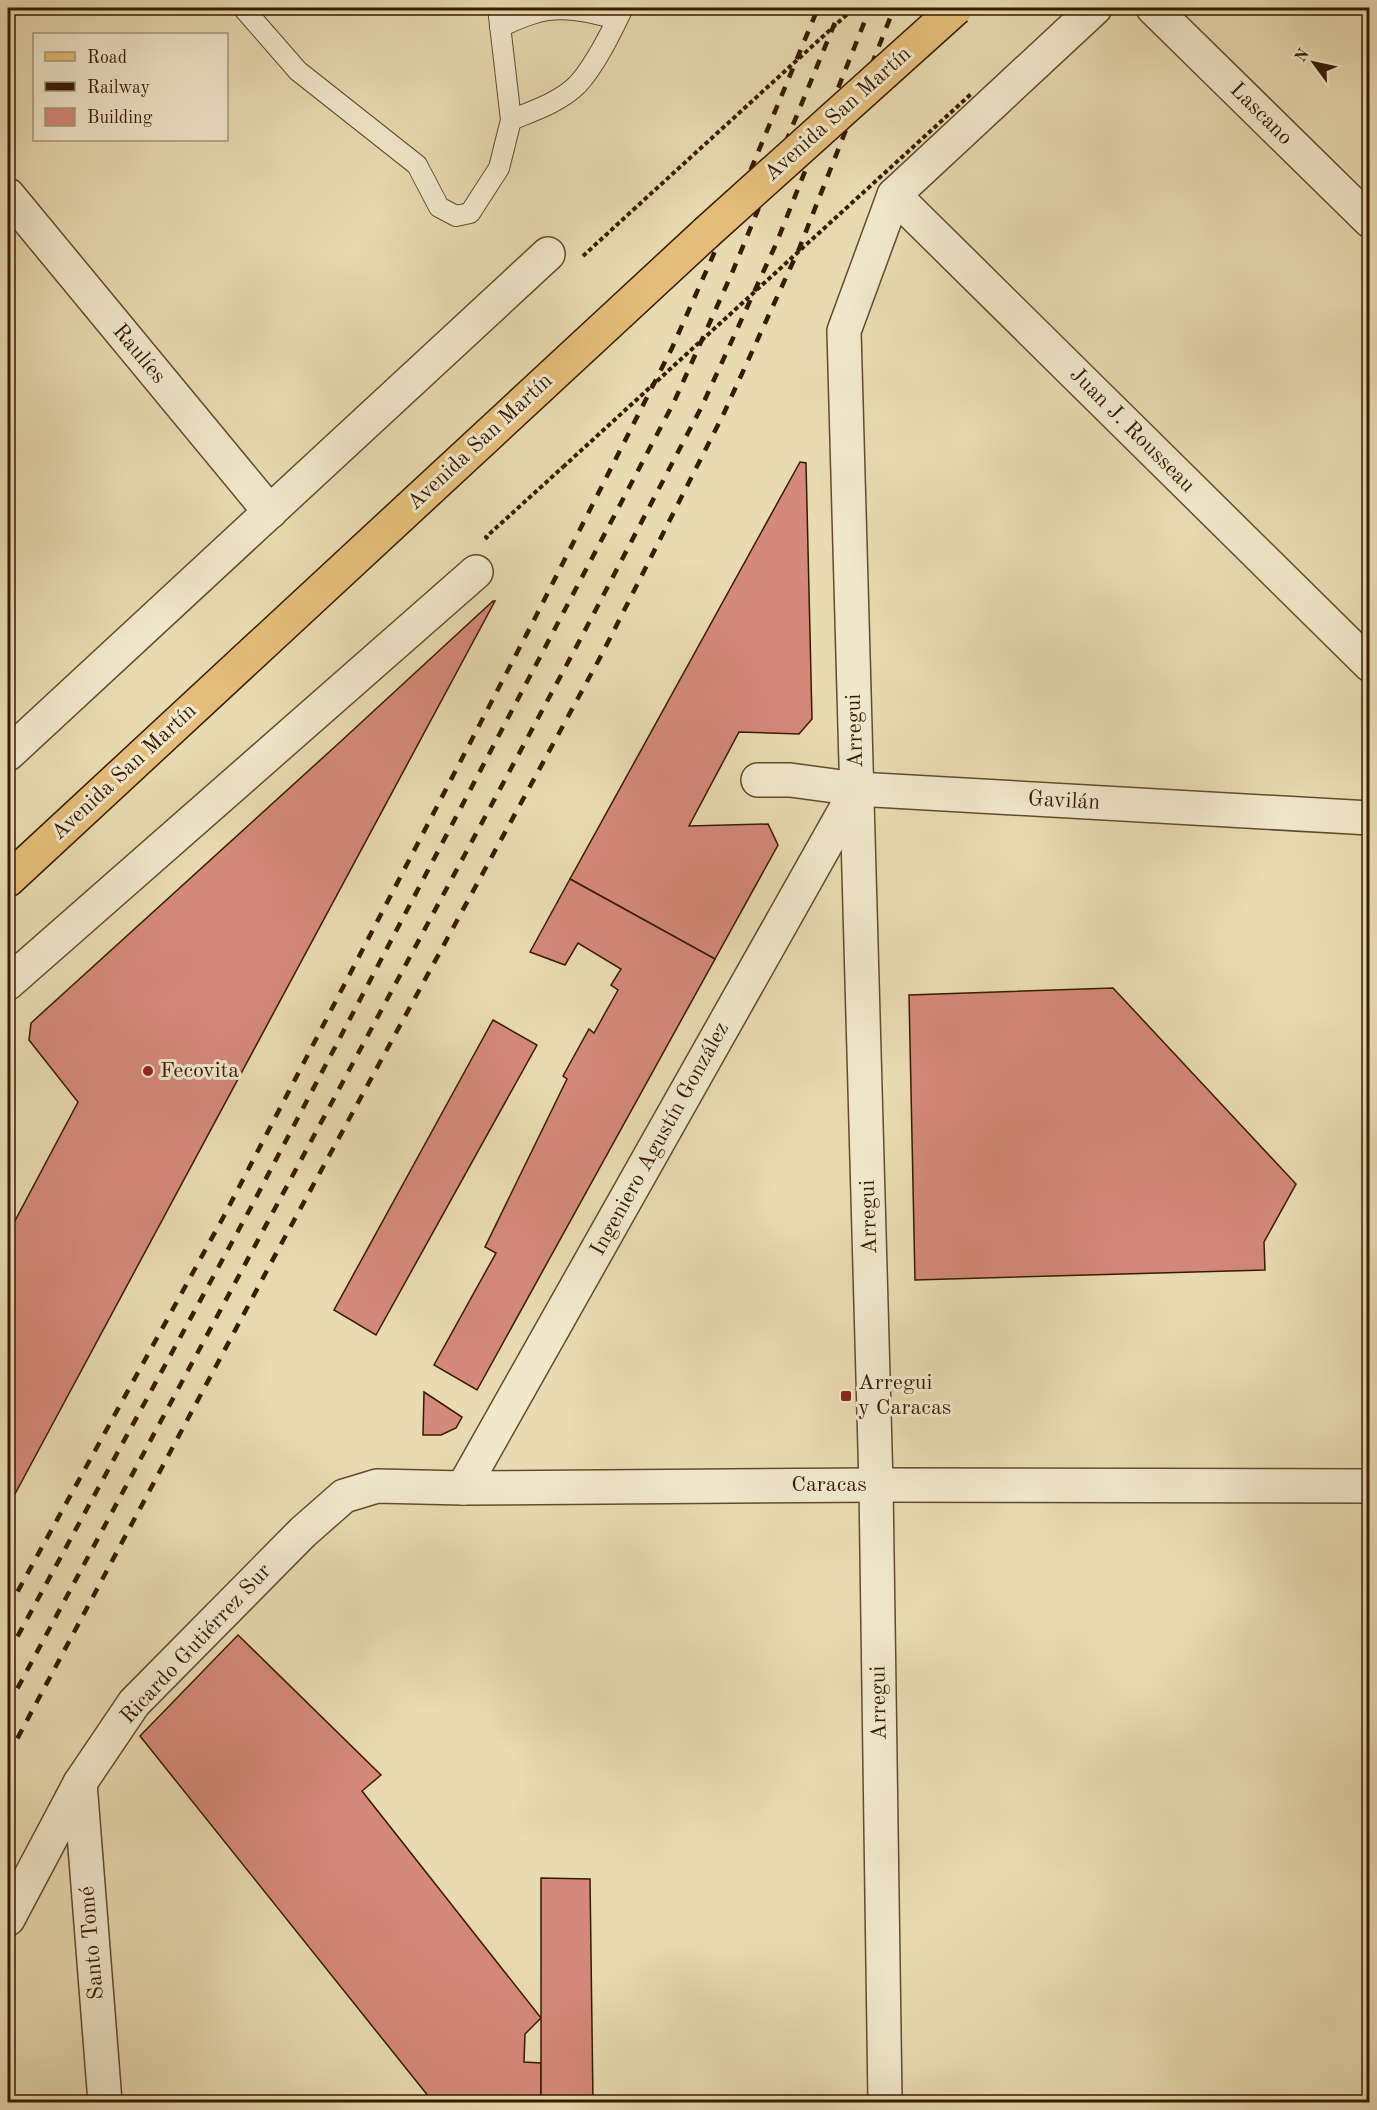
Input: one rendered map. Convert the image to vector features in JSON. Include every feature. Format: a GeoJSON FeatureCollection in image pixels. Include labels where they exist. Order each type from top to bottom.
{"type":"FeatureCollection","features":[{"type":"Feature","properties":{"kind":"main road","name":"Avenida San Martín"},"geometry":{"type":"LineString","coordinates":[[8,880],[706,234],[956,8]]}},
{"type":"Feature","properties":{"kind":"street"},"geometry":{"type":"LineString","coordinates":[[894,195],[1095,8]]}},
{"type":"Feature","properties":{"kind":"street","name":"Lascano"},"geometry":{"type":"LineString","coordinates":[[1153,8],[1370,221]]}},
{"type":"Feature","properties":{"kind":"street","name":"Raulíes"},"geometry":{"type":"LineString","coordinates":[[8,195],[270,512]]}},
{"type":"Feature","properties":{"kind":"street","name":"Arregui"},"geometry":{"type":"LineString","coordinates":[[885,2103],[876,1485],[844,331],[894,195]]}},
{"type":"Feature","properties":{"kind":"street","name":"Juan J. Rousseau"},"geometry":{"type":"LineString","coordinates":[[894,195],[1370,665]]}},
{"type":"Feature","properties":{"kind":"street"},"geometry":{"type":"LineString","coordinates":[[8,754],[270,512],[562,253]]}},
{"type":"Feature","properties":{"kind":"street"},"geometry":{"type":"LineString","coordinates":[[8,983],[476,572]]}},
{"type":"Feature","properties":{"kind":"street","name":"Gavilán"},"geometry":{"type":"LineString","coordinates":[[758,780],[790,780],[857,789],[1370,818]]}},
{"type":"Feature","properties":{"kind":"street","name":"Ingeniero Agustín González"},"geometry":{"type":"LineString","coordinates":[[463,1488],[857,789]]}},
{"type":"Feature","properties":{"kind":"street","name":"Caracas"},"geometry":{"type":"LineString","coordinates":[[303,1532],[344,1496],[377,1486],[463,1488],[876,1485],[1370,1486]]}},
{"type":"Feature","properties":{"kind":"street","name":"Ricardo Gutiérrez Sur"},"geometry":{"type":"LineString","coordinates":[[8,1919],[80,1783],[134,1703],[303,1532]]}},
{"type":"Feature","properties":{"kind":"street","name":"Santo Tomé"},"geometry":{"type":"LineString","coordinates":[[80,1783],[105,2103]]}},
{"type":"Feature","properties":{"kind":"lane"},"geometry":{"type":"LineString","coordinates":[[243,8],[298,71],[417,165],[438,207],[456,216],[470,213],[499,168],[511,120],[499,17],[562,9],[620,13],[601,51],[577,85],[547,106],[511,120]]}},
{"type":"Feature","properties":{"kind":"path"},"geometry":{"type":"LineString","coordinates":[[562,253],[582,257],[854,8]]}},
{"type":"Feature","properties":{"kind":"path"},"geometry":{"type":"LineString","coordinates":[[476,572],[499,551],[486,537],[970,94]]}},
{"type":"Feature","properties":{"kind":"building"},"geometry":{"type":"Polygon","coordinates":[[[800,462],[806,463],[812,719],[799,734],[739,732],[689,826],[768,824],[778,845],[715,959],[570,879],[800,462]]]}},
{"type":"Feature","properties":{"kind":"building","name":"Fecovita"},"geometry":{"type":"Polygon","coordinates":[[[495,601],[8,1507],[8,1234],[78,1102],[29,1040],[31,1023],[495,601]]]}},
{"type":"Feature","properties":{"kind":"building"},"geometry":{"type":"Polygon","coordinates":[[[570,879],[715,959],[477,1390],[434,1365],[496,1253],[485,1247],[567,1079],[563,1076],[589,1029],[594,1033],[618,990],[611,985],[621,969],[578,943],[565,965],[530,952],[570,879]]]}},
{"type":"Feature","properties":{"kind":"building"},"geometry":{"type":"Polygon","coordinates":[[[1113,988],[1296,1184],[1264,1242],[1265,1270],[915,1280],[909,995],[1113,988]]]}},
{"type":"Feature","properties":{"kind":"building"},"geometry":{"type":"Polygon","coordinates":[[[493,1020],[537,1045],[376,1335],[334,1310],[493,1020]]]}},
{"type":"Feature","properties":{"kind":"building"},"geometry":{"type":"Polygon","coordinates":[[[424,1392],[462,1417],[456,1428],[441,1435],[423,1435],[424,1392]]]}},
{"type":"Feature","properties":{"kind":"building"},"geometry":{"type":"Polygon","coordinates":[[[238,1635],[381,1775],[362,1791],[541,2018],[525,2034],[524,2062],[541,2063],[541,2102],[433,2102],[140,1736],[238,1635]]]}},
{"type":"Feature","properties":{"kind":"building"},"geometry":{"type":"Polygon","coordinates":[[[541,1878],[590,1879],[593,2102],[541,2102],[541,1878]]]}},
{"type":"Feature","properties":{"kind":"railway"},"geometry":{"type":"LineString","coordinates":[[8,1609],[224,1216],[534,620],[672,348],[744,186],[818,8]]}},
{"type":"Feature","properties":{"kind":"railway"},"geometry":{"type":"LineString","coordinates":[[8,1654],[250,1209],[674,402],[732,273],[841,8]]}},
{"type":"Feature","properties":{"kind":"railway"},"geometry":{"type":"LineString","coordinates":[[8,1706],[581,638],[702,406],[776,244],[870,8]]}},
{"type":"Feature","properties":{"kind":"railway"},"geometry":{"type":"LineString","coordinates":[[8,1756],[279,1248],[602,654],[724,413],[799,249],[894,8]]}},
{"type":"Feature","properties":{"kind":"place","name":"Fecovita"},"geometry":{"type":"Point","coordinates":[148,1071]}},
{"type":"Feature","properties":{"kind":"place","name":"Arregui y Caracas"},"geometry":{"type":"Point","coordinates":[846,1396]}}]}
